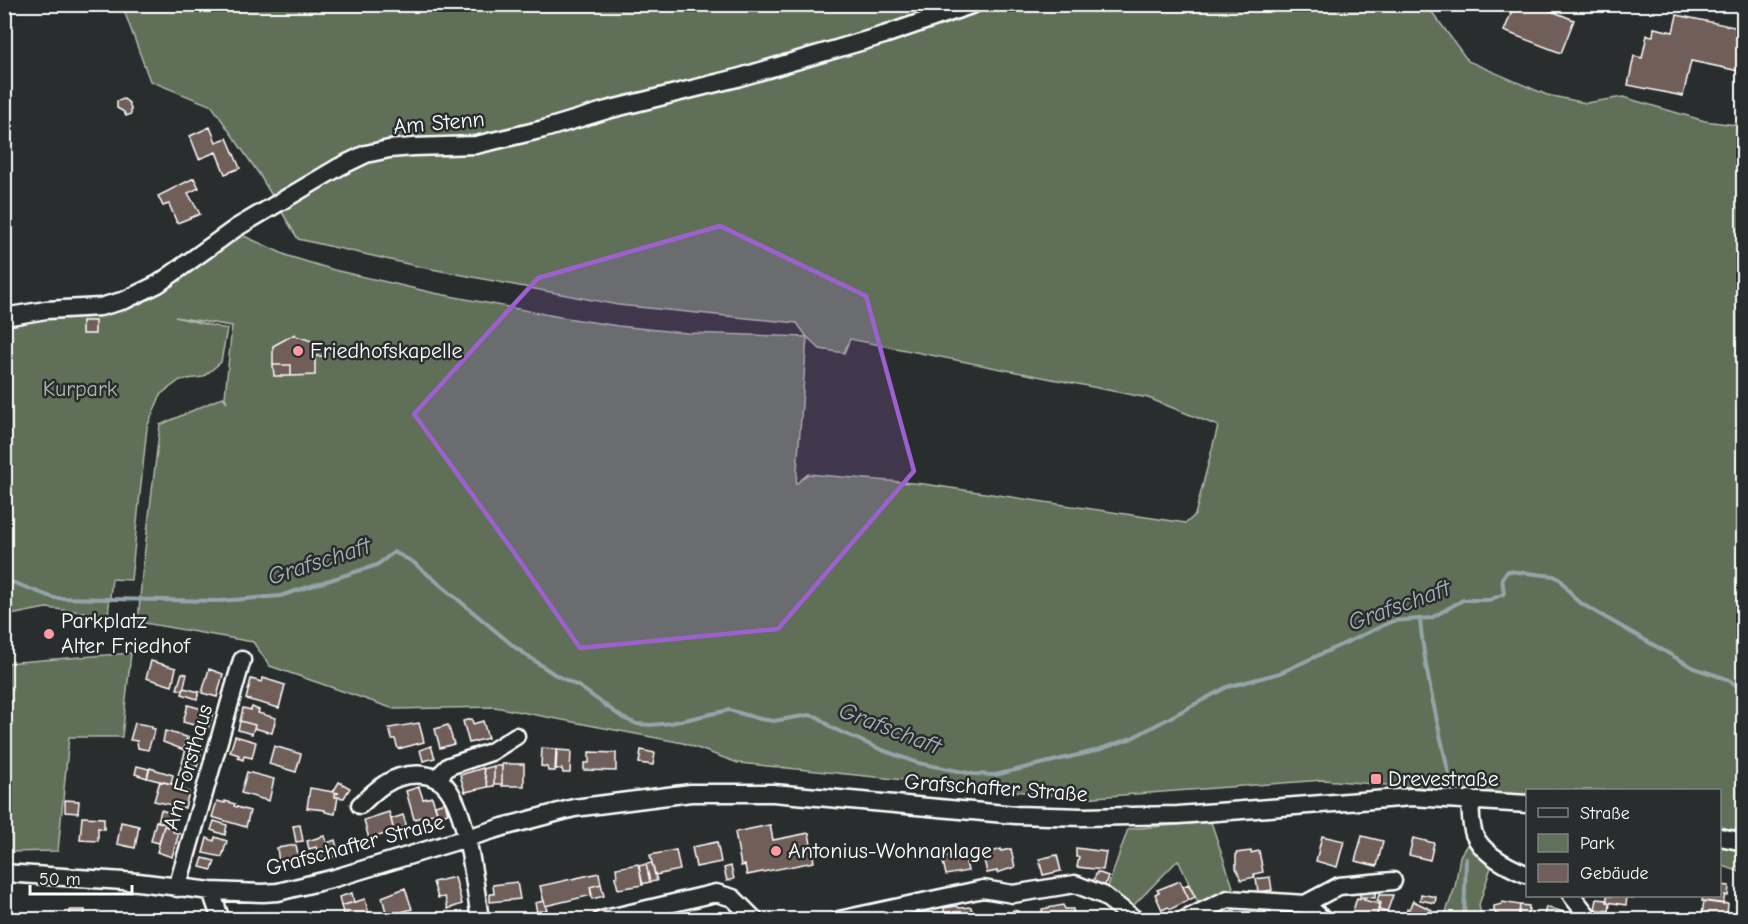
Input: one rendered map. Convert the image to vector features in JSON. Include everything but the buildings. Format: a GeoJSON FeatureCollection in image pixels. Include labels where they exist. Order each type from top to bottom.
{"type":"FeatureCollection","features":[{"type":"Feature","properties":{"kind":"street","name":"Am Stenn"},"geometry":{"type":"LineString","coordinates":[[4,317],[46,310],[100,307],[125,300],[158,284],[236,228],[339,167],[366,154],[413,147],[476,145],[544,129],[607,110],[737,78],[884,34],[974,4]]}},
{"type":"Feature","properties":{"kind":"street","name":"Am Forsthaus"},"geometry":{"type":"LineString","coordinates":[[177,888],[242,660]]}},
{"type":"Feature","properties":{"kind":"street","name":"Grafschafter Straße"},"geometry":{"type":"LineString","coordinates":[[436,778],[449,766],[491,752],[516,736]]}},
{"type":"Feature","properties":{"kind":"street","name":"Grafschafter Straße"},"geometry":{"type":"LineString","coordinates":[[360,805],[392,780],[412,775],[436,778],[448,788],[452,795],[466,838]]}},
{"type":"Feature","properties":{"kind":"street","name":"Grafschafter Straße"},"geometry":{"type":"LineString","coordinates":[[4,873],[138,882],[211,891],[263,893],[295,889],[574,808],[691,793],[773,793],[1017,815],[1083,817],[1178,815],[1412,797],[1526,804]]}},
{"type":"Feature","properties":{"kind":"street"},"geometry":{"type":"LineString","coordinates":[[1470,800],[1474,834],[1484,849],[1526,874]]}},
{"type":"Feature","properties":{"kind":"street"},"geometry":{"type":"LineString","coordinates":[[1721,837],[1743,842]]}},
{"type":"Feature","properties":{"kind":"street"},"geometry":{"type":"LineString","coordinates":[[466,838],[480,920]]}},
{"type":"Feature","properties":{"kind":"street"},"geometry":{"type":"LineString","coordinates":[[1184,920],[1228,899],[1305,904],[1339,886],[1394,881]]}},
{"type":"Feature","properties":{"kind":"street"},"geometry":{"type":"LineString","coordinates":[[839,920],[983,889],[1013,894],[1075,885],[1103,895],[1136,920]]}},
{"type":"Feature","properties":{"kind":"street"},"geometry":{"type":"LineString","coordinates":[[211,891],[222,920]]}},
{"type":"Feature","properties":{"kind":"street"},"geometry":{"type":"LineString","coordinates":[[601,920],[629,916],[716,893],[733,898],[755,920]]}},
{"type":"Feature","properties":{"kind":"street"},"geometry":{"type":"LineString","coordinates":[[1573,897],[1591,920]]}},
{"type":"Feature","properties":{"kind":"street"},"geometry":{"type":"LineString","coordinates":[[1305,904],[1324,920]]}},
{"type":"Feature","properties":{"kind":"highlighted area"},"geometry":{"type":"Polygon","coordinates":[[[720,226],[866,296],[914,471],[778,629],[580,648],[414,414],[538,278],[720,226]]]}},
{"type":"Feature","properties":{"kind":"green space","name":"Kurpark"},"geometry":{"type":"Polygon","coordinates":[[[122,5],[1427,5],[1468,61],[1547,95],[1586,103],[1623,97],[1705,121],[1743,126],[1743,833],[1721,828],[1721,789],[1526,789],[1526,796],[1323,780],[1082,798],[738,763],[683,743],[495,707],[394,709],[270,666],[253,642],[138,622],[160,425],[223,397],[227,402],[225,397],[232,326],[175,317],[227,329],[221,362],[203,377],[180,380],[161,394],[147,427],[131,580],[112,579],[108,615],[46,608],[5,616],[5,323],[149,293],[242,235],[288,256],[334,270],[434,293],[560,317],[687,333],[807,337],[797,323],[618,305],[421,267],[298,239],[259,174],[212,106],[150,81],[122,5]],[[807,337],[796,484],[808,474],[924,484],[1186,523],[1195,515],[1218,426],[1148,398],[850,339],[844,353],[820,349],[807,337]]]}},
{"type":"Feature","properties":{"kind":"green space"},"geometry":{"type":"Polygon","coordinates":[[[131,653],[122,737],[69,737],[58,851],[5,852],[5,663],[131,653]]]}},
{"type":"Feature","properties":{"kind":"green space"},"geometry":{"type":"Polygon","coordinates":[[[1211,822],[1233,887],[1222,896],[1200,907],[1178,860],[1130,909],[1106,892],[1128,829],[1211,822]]]}},
{"type":"Feature","properties":{"kind":"green space"},"geometry":{"type":"Polygon","coordinates":[[[1468,843],[1492,864],[1479,905],[1482,919],[1443,920],[1455,887],[1460,856],[1468,843]]]}},
{"type":"Feature","properties":{"kind":"green space"},"geometry":{"type":"Polygon","coordinates":[[[1721,846],[1743,851],[1743,873],[1721,865],[1721,846]]]}},
{"type":"Feature","properties":{"kind":"waterway","name":"Grafschaft"},"geometry":{"type":"LineString","coordinates":[[4,579],[54,598],[220,601],[280,596],[377,565],[394,552],[413,562],[516,648],[554,674],[580,687],[623,718],[637,724],[671,723],[729,710],[774,721],[809,715],[818,717],[832,728],[918,763],[973,774],[995,775],[1095,751],[1132,738],[1227,687],[1280,673],[1393,621],[1431,618],[1463,600],[1489,600],[1504,594],[1502,578],[1508,571],[1554,576],[1561,580],[1575,599],[1587,607],[1694,668],[1727,679],[1744,690]]}},
{"type":"Feature","properties":{"kind":"waterway"},"geometry":{"type":"LineString","coordinates":[[1420,620],[1428,679],[1449,775]]}},
{"type":"Feature","properties":{"kind":"waterway"},"geometry":{"type":"LineString","coordinates":[[1464,920],[1466,859]]}},
{"type":"Feature","properties":{"kind":"place","name":"Friedhofskapelle"},"geometry":{"type":"Point","coordinates":[298,351]}},
{"type":"Feature","properties":{"kind":"place","name":"Parkplatz Alter Friedhof"},"geometry":{"type":"Point","coordinates":[49,634]}},
{"type":"Feature","properties":{"kind":"place","name":"Drevestraße"},"geometry":{"type":"Point","coordinates":[1376,779]}},
{"type":"Feature","properties":{"kind":"place","name":"Antonius-Wohnanlage"},"geometry":{"type":"Point","coordinates":[776,851]}}]}
